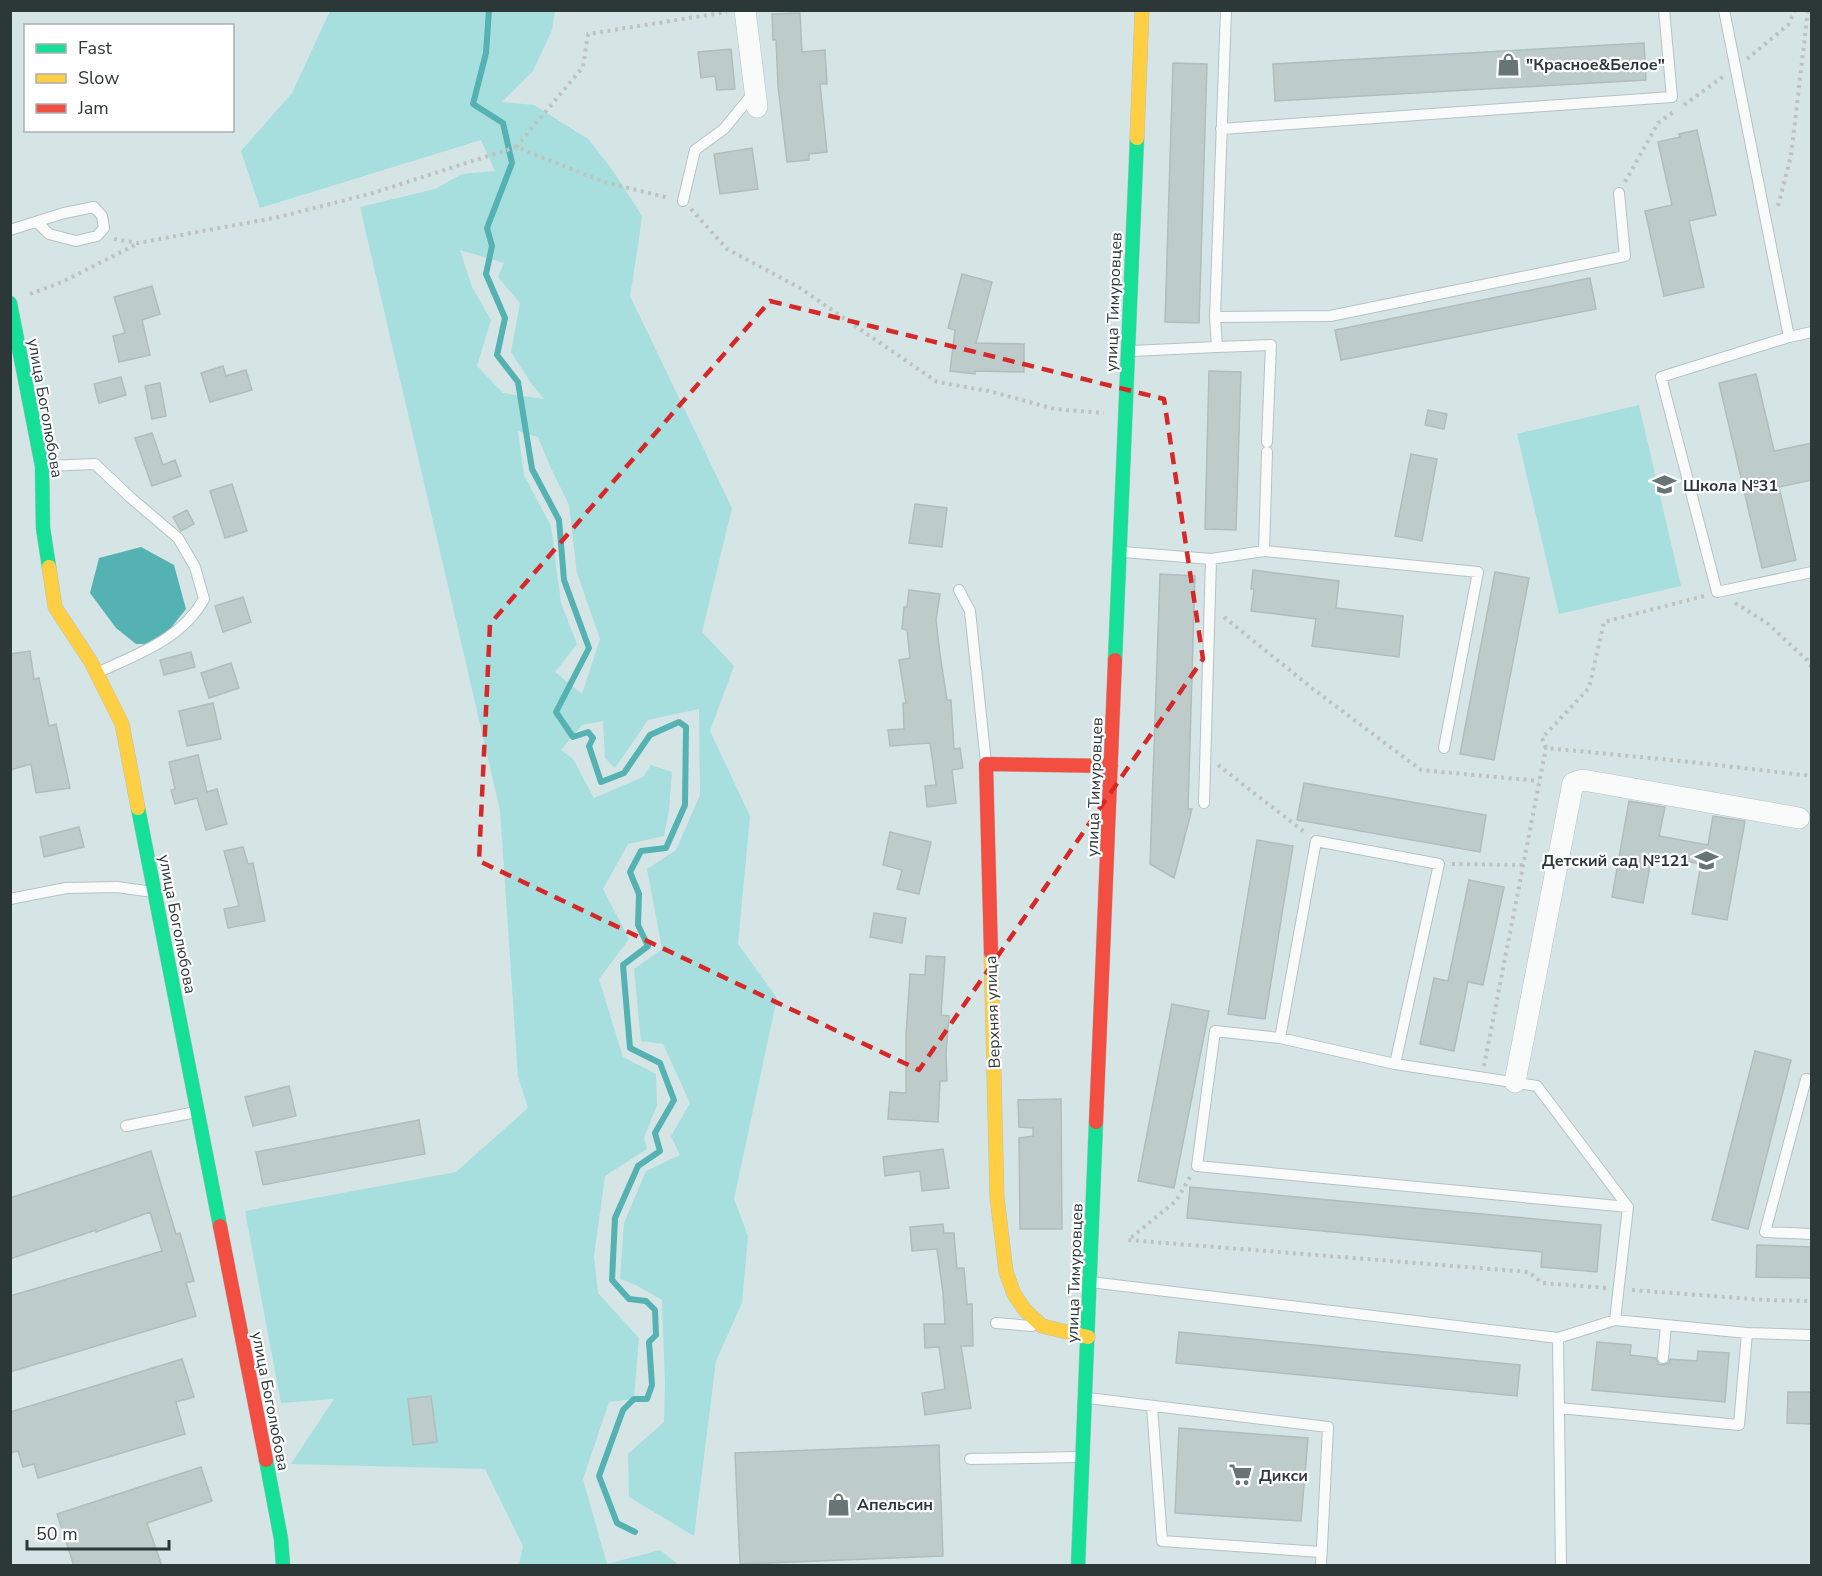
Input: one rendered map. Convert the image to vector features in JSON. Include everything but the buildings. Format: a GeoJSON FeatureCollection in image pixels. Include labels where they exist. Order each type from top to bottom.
{"type":"FeatureCollection","features":[{"type":"Feature","properties":{"kind":"street"},"geometry":{"type":"LineString","coordinates":[[744,10],[756,99]]}},
{"type":"Feature","properties":{"kind":"street","name":"улица Тимуровцев"},"geometry":{"type":"LineString","coordinates":[[1078,1566],[1142,10]]}},
{"type":"Feature","properties":{"kind":"street","name":"улица Боголюбова"},"geometry":{"type":"LineString","coordinates":[[16,300],[42,466],[44,528],[55,607],[96,673],[122,724],[281,1539],[283,1566]]}},
{"type":"Feature","properties":{"kind":"street"},"geometry":{"type":"LineString","coordinates":[[986,764],[1111,766]]}},
{"type":"Feature","properties":{"kind":"street","name":"Верхняя улица"},"geometry":{"type":"LineString","coordinates":[[986,764],[998,1197],[1006,1272],[1014,1294],[1025,1310],[1042,1326]]}},
{"type":"Feature","properties":{"kind":"street"},"geometry":{"type":"LineString","coordinates":[[1515,1082],[1573,783],[1582,780],[1799,818]]}},
{"type":"Feature","properties":{"kind":"street"},"geometry":{"type":"LineString","coordinates":[[1042,1326],[1088,1337]]}},
{"type":"Feature","properties":{"kind":"lane"},"geometry":{"type":"LineString","coordinates":[[1217,347],[1215,317],[1226,10]]}},
{"type":"Feature","properties":{"kind":"lane"},"geometry":{"type":"LineString","coordinates":[[1221,129],[1672,97],[1664,10]]}},
{"type":"Feature","properties":{"kind":"lane"},"geometry":{"type":"LineString","coordinates":[[1724,10],[1789,337]]}},
{"type":"Feature","properties":{"kind":"lane"},"geometry":{"type":"LineString","coordinates":[[683,201],[695,150],[724,129],[756,99]]}},
{"type":"Feature","properties":{"kind":"lane"},"geometry":{"type":"LineString","coordinates":[[1215,317],[1330,316],[1626,256],[1619,193]]}},
{"type":"Feature","properties":{"kind":"lane"},"geometry":{"type":"LineString","coordinates":[[10,230],[64,213],[94,207],[102,216],[104,228],[97,236],[76,241],[49,234],[37,222]]}},
{"type":"Feature","properties":{"kind":"lane"},"geometry":{"type":"LineString","coordinates":[[1812,332],[1661,377],[1717,592],[1812,572]]}},
{"type":"Feature","properties":{"kind":"lane"},"geometry":{"type":"LineString","coordinates":[[1128,351],[1271,345],[1264,550]]}},
{"type":"Feature","properties":{"kind":"lane"},"geometry":{"type":"LineString","coordinates":[[42,466],[95,465],[178,537],[195,567],[204,599],[196,614],[167,639],[96,673]]}},
{"type":"Feature","properties":{"kind":"lane"},"geometry":{"type":"LineString","coordinates":[[1120,552],[1211,559],[1264,550],[1478,572],[1444,748]]}},
{"type":"Feature","properties":{"kind":"lane"},"geometry":{"type":"LineString","coordinates":[[1204,803],[1211,559]]}},
{"type":"Feature","properties":{"kind":"lane"},"geometry":{"type":"LineString","coordinates":[[959,590],[970,612],[986,764]]}},
{"type":"Feature","properties":{"kind":"lane"},"geometry":{"type":"LineString","coordinates":[[1280,1038],[1316,841],[1439,864],[1395,1064]]}},
{"type":"Feature","properties":{"kind":"lane"},"geometry":{"type":"LineString","coordinates":[[10,899],[66,888],[117,887],[155,892]]}},
{"type":"Feature","properties":{"kind":"lane"},"geometry":{"type":"LineString","coordinates":[[1615,1320],[1628,1207],[1537,1086],[1395,1064],[1280,1038],[1215,1031],[1197,1166],[1628,1207]]}},
{"type":"Feature","properties":{"kind":"lane"},"geometry":{"type":"LineString","coordinates":[[1812,1080],[1806,1079],[1765,1232],[1812,1234]]}},
{"type":"Feature","properties":{"kind":"lane"},"geometry":{"type":"LineString","coordinates":[[126,1126],[198,1112]]}},
{"type":"Feature","properties":{"kind":"lane"},"geometry":{"type":"LineString","coordinates":[[1090,1282],[1558,1338],[1615,1320],[1746,1333],[1812,1335]]}},
{"type":"Feature","properties":{"kind":"lane"},"geometry":{"type":"LineString","coordinates":[[996,1323],[1042,1326]]}},
{"type":"Feature","properties":{"kind":"lane"},"geometry":{"type":"LineString","coordinates":[[1663,1358],[1666,1325]]}},
{"type":"Feature","properties":{"kind":"lane"},"geometry":{"type":"LineString","coordinates":[[1558,1408],[1739,1425],[1746,1333]]}},
{"type":"Feature","properties":{"kind":"lane"},"geometry":{"type":"LineString","coordinates":[[1558,1338],[1561,1566]]}},
{"type":"Feature","properties":{"kind":"lane"},"geometry":{"type":"LineString","coordinates":[[1085,1398],[1328,1427],[1321,1566]]}},
{"type":"Feature","properties":{"kind":"lane"},"geometry":{"type":"LineString","coordinates":[[1152,1406],[1162,1541],[1321,1552]]}},
{"type":"Feature","properties":{"kind":"lane"},"geometry":{"type":"LineString","coordinates":[[970,1459],[1083,1456]]}},
{"type":"Feature","properties":{"kind":"path"},"geometry":{"type":"LineString","coordinates":[[16,300],[62,282],[138,243],[279,217],[352,198],[516,147],[583,67],[588,34],[736,10]]}},
{"type":"Feature","properties":{"kind":"path"},"geometry":{"type":"LineString","coordinates":[[1619,193],[1658,123],[1735,68],[1788,25],[1795,10]]}},
{"type":"Feature","properties":{"kind":"path"},"geometry":{"type":"LineString","coordinates":[[1777,208],[1791,156],[1808,10]]}},
{"type":"Feature","properties":{"kind":"path"},"geometry":{"type":"LineString","coordinates":[[516,147],[604,182],[683,201],[727,249],[800,288],[938,382],[989,391],[1055,409],[1125,414]]}},
{"type":"Feature","properties":{"kind":"path"},"geometry":{"type":"LineString","coordinates":[[97,236],[138,243]]}},
{"type":"Feature","properties":{"kind":"path"},"geometry":{"type":"LineString","coordinates":[[1482,1077],[1546,748],[1542,738],[1589,688],[1604,622],[1717,592],[1767,623],[1807,660],[1812,668]]}},
{"type":"Feature","properties":{"kind":"path"},"geometry":{"type":"LineString","coordinates":[[1210,606],[1313,689],[1420,770],[1539,781]]}},
{"type":"Feature","properties":{"kind":"path"},"geometry":{"type":"LineString","coordinates":[[1546,748],[1812,776]]}},
{"type":"Feature","properties":{"kind":"path"},"geometry":{"type":"LineString","coordinates":[[1205,756],[1316,841]]}},
{"type":"Feature","properties":{"kind":"path"},"geometry":{"type":"LineString","coordinates":[[1439,864],[1523,865]]}},
{"type":"Feature","properties":{"kind":"path"},"geometry":{"type":"LineString","coordinates":[[1197,1166],[1176,1201],[1128,1239],[1529,1272],[1542,1283],[1766,1300],[1812,1301]]}},
{"type":"Feature","properties":{"kind":"highlighted area"},"geometry":{"type":"Polygon","coordinates":[[[770,301],[1164,399],[1203,659],[919,1070],[479,861],[490,624],[770,301]]]}},
{"type":"Feature","properties":{"kind":"shaded area"},"geometry":{"type":"Polygon","coordinates":[[[330,11],[555,11],[552,30],[533,71],[502,102],[534,105],[588,139],[611,168],[642,216],[630,296],[732,508],[702,632],[734,666],[710,731],[750,816],[738,944],[777,998],[734,1199],[748,1236],[742,1303],[716,1361],[694,1536],[629,1497],[628,1454],[664,1422],[662,1300],[620,1279],[624,1223],[646,1171],[680,1155],[671,1136],[690,1103],[663,1044],[641,1041],[634,969],[662,949],[647,869],[676,850],[700,795],[699,709],[648,720],[615,768],[605,758],[603,721],[582,725],[561,750],[573,759],[594,798],[643,777],[651,765],[672,772],[664,836],[628,844],[603,889],[629,939],[599,979],[623,1057],[656,1074],[657,1105],[644,1138],[647,1149],[605,1176],[594,1256],[598,1293],[639,1338],[634,1399],[609,1402],[583,1479],[607,1564],[660,1550],[679,1565],[519,1565],[523,1546],[485,1469],[291,1464],[334,1399],[281,1403],[245,1211],[456,1172],[528,1108],[518,1076],[500,810],[360,207],[435,189],[462,174],[495,171],[481,140],[260,208],[241,151],[292,93],[330,11]],[[460,250],[472,287],[491,320],[477,366],[503,393],[544,399],[511,352],[520,303],[498,277],[504,263],[460,250]],[[518,431],[524,475],[551,526],[561,603],[577,644],[555,672],[582,694],[600,639],[577,573],[569,505],[538,437],[518,431]]]}},
{"type":"Feature","properties":{"kind":"shaded area"},"geometry":{"type":"Polygon","coordinates":[[[1639,405],[1681,586],[1559,614],[1517,434],[1639,405]]]}},
{"type":"Feature","properties":{"kind":"shaded area"},"geometry":{"type":"Polygon","coordinates":[[[141,547],[174,565],[186,609],[158,644],[136,644],[116,628],[90,593],[99,558],[141,547]]]}},
{"type":"Feature","properties":{"kind":"waterway"},"geometry":{"type":"LineString","coordinates":[[489,10],[486,53],[473,104],[503,123],[512,163],[487,228],[492,246],[486,274],[505,318],[497,355],[518,382],[532,469],[559,520],[564,580],[589,648],[556,712],[573,737],[588,732],[593,738],[589,746],[601,782],[624,773],[650,735],[679,722],[686,727],[685,805],[666,848],[641,851],[630,872],[639,894],[638,925],[648,946],[623,965],[630,1048],[660,1063],[674,1100],[655,1133],[660,1151],[638,1166],[615,1218],[612,1280],[629,1299],[646,1301],[655,1310],[656,1335],[649,1342],[652,1385],[647,1399],[634,1399],[623,1410],[599,1476],[617,1523],[635,1532]]}},
{"type":"Feature","properties":{"kind":"traffic: fast"},"geometry":{"type":"LineString","coordinates":[[1115,660],[1137,138]]}},
{"type":"Feature","properties":{"kind":"traffic: fast"},"geometry":{"type":"LineString","coordinates":[[10,303],[42,466],[43,528],[49,567]]}},
{"type":"Feature","properties":{"kind":"traffic: fast"},"geometry":{"type":"LineString","coordinates":[[138,808],[220,1226]]}},
{"type":"Feature","properties":{"kind":"traffic: fast"},"geometry":{"type":"LineString","coordinates":[[1078,1566],[1096,1122]]}},
{"type":"Feature","properties":{"kind":"traffic: fast"},"geometry":{"type":"LineString","coordinates":[[266,1460],[281,1539],[283,1566]]}},
{"type":"Feature","properties":{"kind":"traffic: slow"},"geometry":{"type":"LineString","coordinates":[[1137,138],[1142,10]]}},
{"type":"Feature","properties":{"kind":"traffic: slow"},"geometry":{"type":"LineString","coordinates":[[49,567],[55,607],[91,662],[122,724],[138,808]]}},
{"type":"Feature","properties":{"kind":"traffic: slow"},"geometry":{"type":"LineString","coordinates":[[991,953],[997,1197],[1006,1272],[1014,1294],[1025,1310],[1042,1326],[1088,1337]]}},
{"type":"Feature","properties":{"kind":"traffic: jam"},"geometry":{"type":"LineString","coordinates":[[1096,1122],[1115,660]]}},
{"type":"Feature","properties":{"kind":"traffic: jam"},"geometry":{"type":"LineString","coordinates":[[991,953],[986,764],[1111,766]]}},
{"type":"Feature","properties":{"kind":"traffic: jam"},"geometry":{"type":"LineString","coordinates":[[220,1226],[266,1460]]}},
{"type":"Feature","properties":{"kind":"place","name":"\"Красное&Белое\""},"geometry":{"type":"Point","coordinates":[1508,64]}},
{"type":"Feature","properties":{"kind":"place","name":"Школа №31"},"geometry":{"type":"Point","coordinates":[1665,485]}},
{"type":"Feature","properties":{"kind":"place","name":"Детский сад №121"},"geometry":{"type":"Point","coordinates":[1707,860]}},
{"type":"Feature","properties":{"kind":"place","name":"Дикси"},"geometry":{"type":"Point","coordinates":[1241,1475]}},
{"type":"Feature","properties":{"kind":"place","name":"Апельсин"},"geometry":{"type":"Point","coordinates":[839,1504]}}]}
